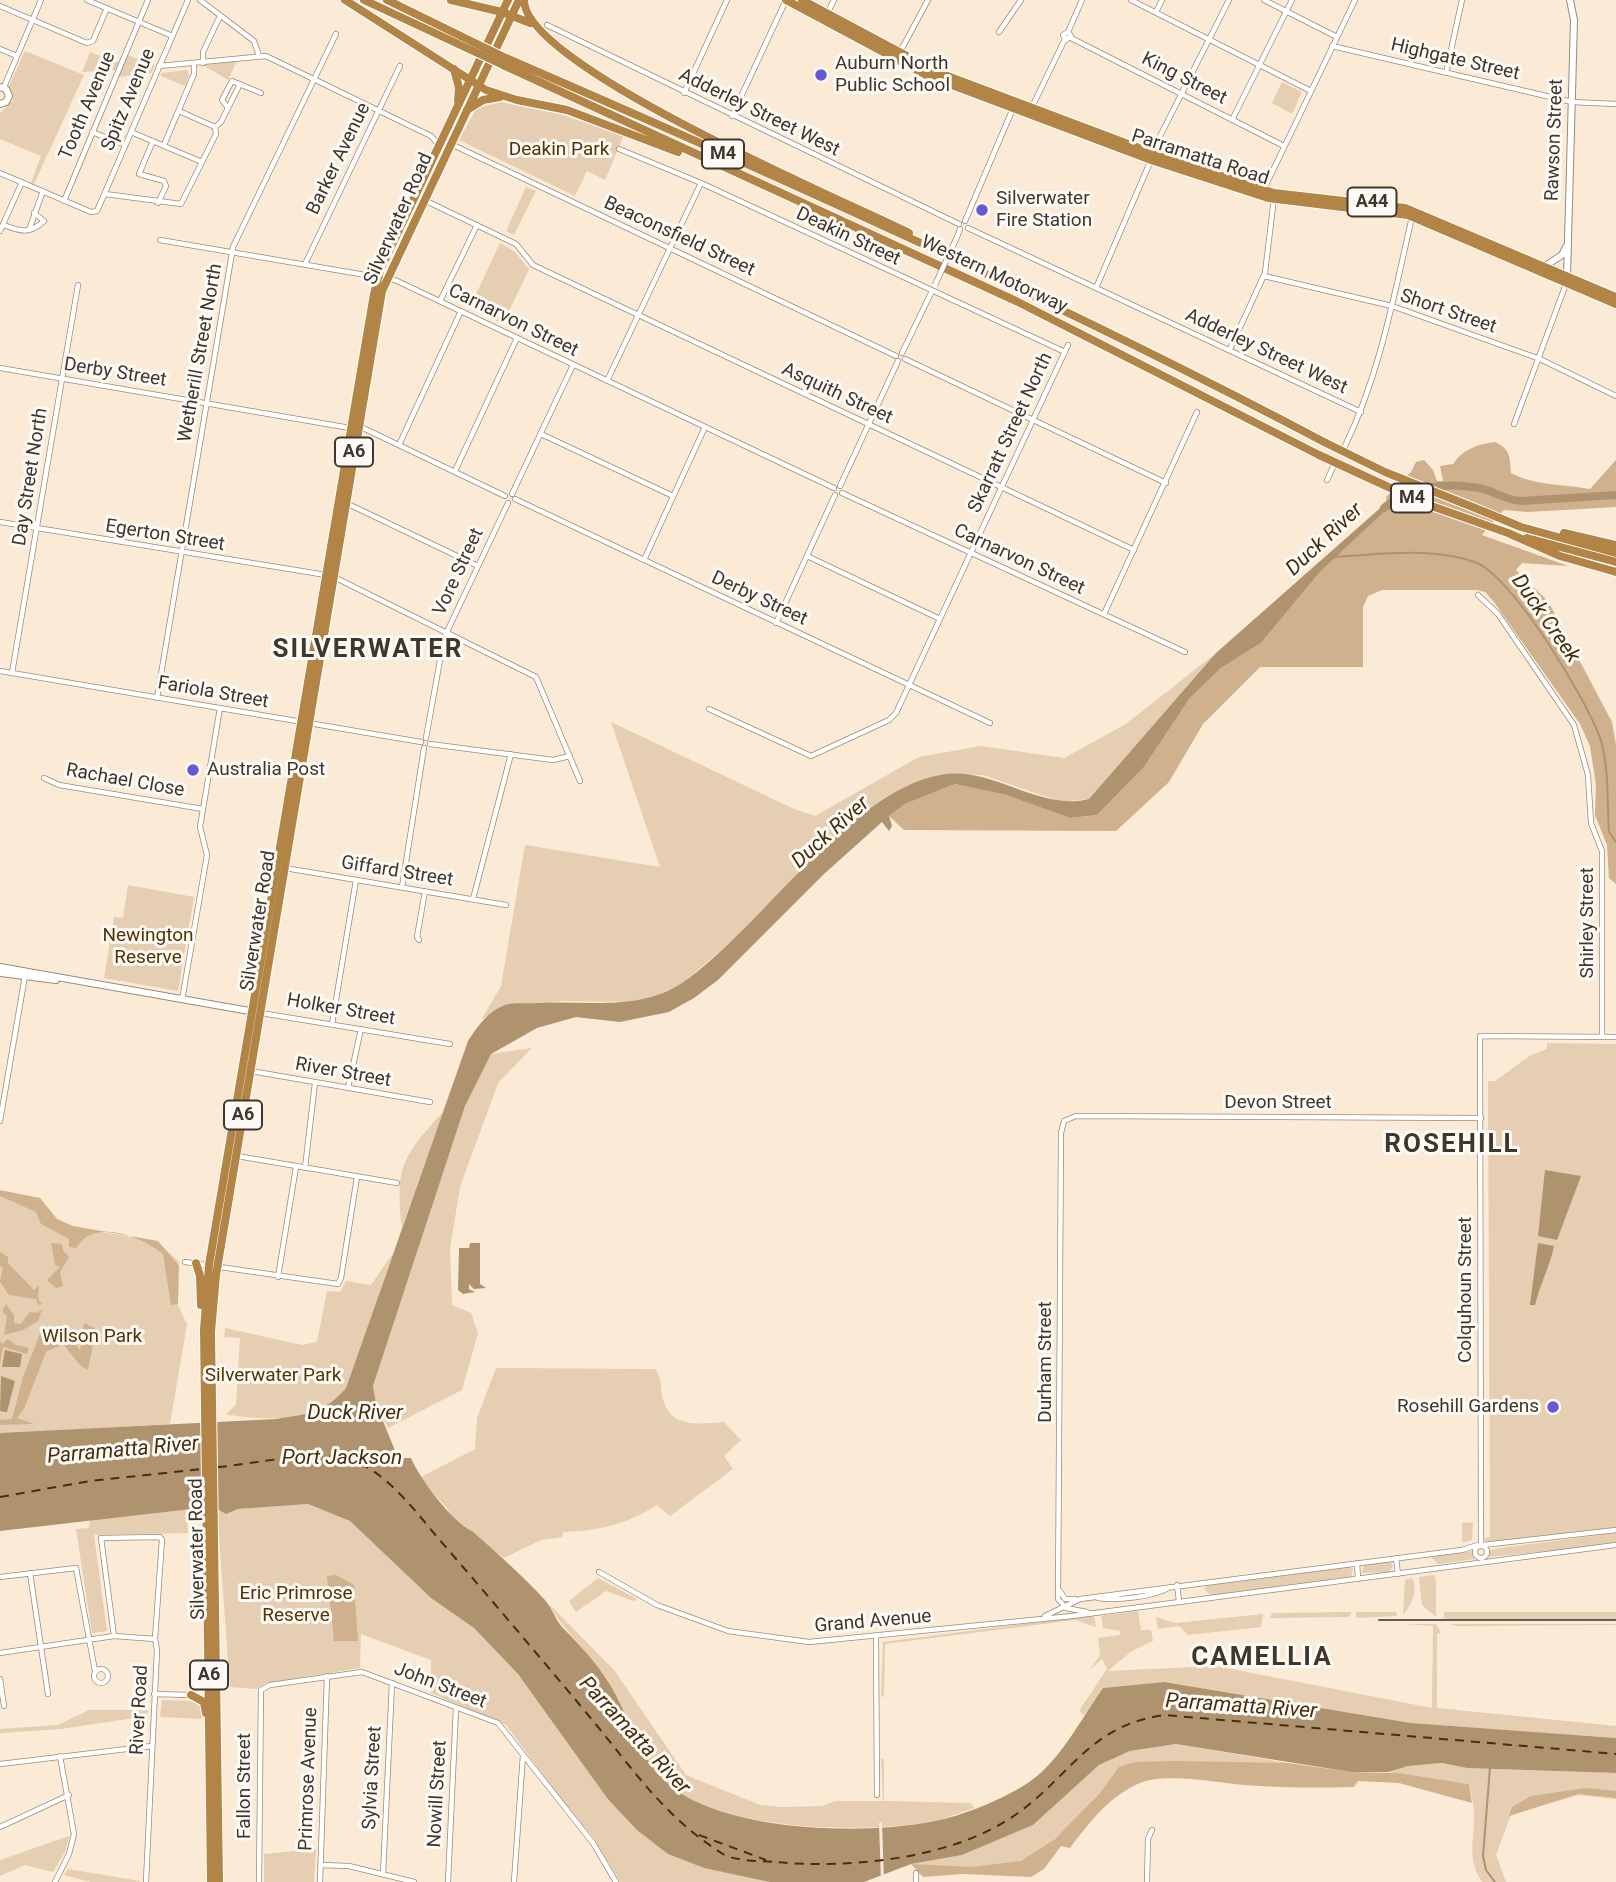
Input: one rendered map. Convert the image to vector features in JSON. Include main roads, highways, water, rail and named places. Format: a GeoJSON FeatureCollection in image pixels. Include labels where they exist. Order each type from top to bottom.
{"type":"FeatureCollection","features":[{"type":"Feature","properties":{"kind":"highway"},"geometry":{"type":"LineString","coordinates":[[345,0],[470,82],[503,97],[567,110],[705,160]]}},
{"type":"Feature","properties":{"kind":"highway","name":"Western Motorway"},"geometry":{"type":"LineString","coordinates":[[364,0],[473,46],[705,160],[1016,301],[1319,455],[1423,503],[1508,533],[1616,562]]}},
{"type":"Feature","properties":{"kind":"highway","name":"Western Motorway"},"geometry":{"type":"LineString","coordinates":[[387,0],[473,46]]}},
{"type":"Feature","properties":{"kind":"highway"},"geometry":{"type":"LineString","coordinates":[[451,0],[512,14]]}},
{"type":"Feature","properties":{"kind":"highway"},"geometry":{"type":"LineString","coordinates":[[460,0],[490,6],[505,0]]}},
{"type":"Feature","properties":{"kind":"highway","name":"Silverwater Road"},"geometry":{"type":"LineString","coordinates":[[219,1882],[207,1330],[213,1266],[354,427],[382,277],[439,146],[502,12],[505,0]]}},
{"type":"Feature","properties":{"kind":"highway","name":"Silverwater Road"},"geometry":{"type":"LineString","coordinates":[[382,277],[424,200],[519,0]]}},
{"type":"Feature","properties":{"kind":"highway","name":"M4"},"geometry":{"type":"LineString","coordinates":[[524,0],[526,14],[606,80],[657,111],[939,250]]}},
{"type":"Feature","properties":{"kind":"highway","name":"Parramatta Road"},"geometry":{"type":"LineString","coordinates":[[786,0],[898,56],[1015,105],[1151,157],[1274,196],[1380,209],[1412,217],[1616,297]]}},
{"type":"Feature","properties":{"kind":"highway","name":"Parramatta Road"},"geometry":{"type":"LineString","coordinates":[[802,0],[898,56]]}},
{"type":"Feature","properties":{"kind":"highway","name":"M4"},"geometry":{"type":"LineString","coordinates":[[512,14],[543,26]]}},
{"type":"Feature","properties":{"kind":"highway","name":"Western Motorway"},"geometry":{"type":"LineString","coordinates":[[505,61],[939,250],[1129,342],[1385,472],[1485,512],[1616,553]]}},
{"type":"Feature","properties":{"kind":"highway"},"geometry":{"type":"LineString","coordinates":[[454,69],[459,91],[456,111]]}},
{"type":"Feature","properties":{"kind":"highway"},"geometry":{"type":"LineString","coordinates":[[467,110],[483,100],[503,97]]}},
{"type":"Feature","properties":{"kind":"highway","name":"Parramatta Road"},"geometry":{"type":"LineString","coordinates":[[1015,105],[1032,108],[1151,157]]}},
{"type":"Feature","properties":{"kind":"highway","name":"Parramatta Road"},"geometry":{"type":"LineString","coordinates":[[1274,196],[1405,208],[1545,266],[1616,304]]}},
{"type":"Feature","properties":{"kind":"highway","name":"Silverwater Road"},"geometry":{"type":"LineString","coordinates":[[329,575],[346,502],[354,427]]}},
{"type":"Feature","properties":{"kind":"highway","name":"Western Motorway"},"geometry":{"type":"LineString","coordinates":[[1523,525],[1616,545]]}},
{"type":"Feature","properties":{"kind":"highway","name":"M4"},"geometry":{"type":"LineString","coordinates":[[1508,533],[1560,556],[1616,572]]}},
{"type":"Feature","properties":{"kind":"highway","name":"Silverwater Road"},"geometry":{"type":"LineString","coordinates":[[213,1266],[236,1156],[250,1071],[256,1012],[284,868],[305,722]]}},
{"type":"Feature","properties":{"kind":"highway"},"geometry":{"type":"LineString","coordinates":[[196,1263],[207,1330]]}},
{"type":"Feature","properties":{"kind":"highway","name":"Silverwater Road"},"geometry":{"type":"LineString","coordinates":[[210,1530],[211,1882]]}},
{"type":"Feature","properties":{"kind":"highway"},"geometry":{"type":"LineString","coordinates":[[209,1671],[203,1687],[191,1695],[201,1699],[205,1706],[209,1754]]}},
{"type":"Feature","properties":{"kind":"main road","name":"Rawson Street"},"geometry":{"type":"LineString","coordinates":[[1567,279],[1574,20],[1570,0]]}},
{"type":"Feature","properties":{"kind":"main road"},"geometry":{"type":"LineString","coordinates":[[0,104],[9,96],[2,87]]}},
{"type":"Feature","properties":{"kind":"main road"},"geometry":{"type":"LineString","coordinates":[[1545,266],[1562,255],[1567,245]]}},
{"type":"Feature","properties":{"kind":"main road","name":"Holker Street"},"geometry":{"type":"LineString","coordinates":[[0,967],[25,974]]}},
{"type":"Feature","properties":{"kind":"main road","name":"Holker Street"},"geometry":{"type":"LineString","coordinates":[[0,974],[62,979],[256,1012]]}},
{"type":"Feature","properties":{"kind":"water","name":"Port Jackson"},"geometry":{"type":"Polygon","coordinates":[[[1387,502],[1393,503],[1320,572],[1261,643],[1221,668],[1190,698],[1144,767],[1097,815],[1070,818],[1006,795],[955,784],[905,804],[889,816],[892,826],[889,831],[882,822],[824,874],[718,980],[694,998],[669,1012],[620,1022],[576,1017],[537,1028],[491,1054],[465,1106],[373,1386],[376,1404],[398,1458],[411,1458],[429,1488],[446,1509],[536,1591],[547,1603],[557,1621],[599,1668],[655,1770],[687,1797],[717,1810],[751,1819],[825,1828],[895,1827],[949,1818],[1000,1798],[1036,1777],[1068,1742],[1103,1688],[1164,1682],[1411,1723],[1616,1738],[1616,1773],[1467,1768],[1442,1763],[1408,1766],[1388,1772],[1351,1772],[1176,1744],[1130,1751],[1099,1765],[1033,1825],[962,1855],[911,1864],[864,1882],[770,1882],[704,1868],[668,1854],[637,1830],[607,1798],[518,1674],[474,1628],[431,1598],[350,1521],[308,1504],[238,1509],[226,1514],[217,1509],[191,1509],[0,1531],[0,1433],[276,1419],[315,1411],[338,1397],[346,1388],[468,1041],[493,1011],[513,1004],[630,1001],[648,998],[682,983],[742,931],[838,835],[872,807],[906,787],[940,775],[959,774],[978,776],[1052,799],[1089,799],[1216,653],[1387,502]]]}},
{"type":"Feature","properties":{"kind":"water"},"geometry":{"type":"Polygon","coordinates":[[[1545,1170],[1581,1176],[1557,1240],[1538,1236],[1545,1170]]]}},
{"type":"Feature","properties":{"kind":"water"},"geometry":{"type":"Polygon","coordinates":[[[470,1243],[480,1243],[480,1284],[486,1288],[474,1289],[469,1284],[469,1289],[475,1292],[463,1294],[458,1290],[459,1248],[469,1248],[470,1243]]]}},
{"type":"Feature","properties":{"kind":"water"},"geometry":{"type":"Polygon","coordinates":[[[1538,1243],[1554,1246],[1535,1305],[1530,1305],[1538,1243]]]}},
{"type":"Feature","properties":{"kind":"water"},"geometry":{"type":"Polygon","coordinates":[[[5,1350],[22,1354],[20,1367],[2,1367],[5,1350]]]}},
{"type":"Feature","properties":{"kind":"water"},"geometry":{"type":"Polygon","coordinates":[[[1,1376],[15,1381],[7,1412],[0,1411],[1,1376]]]}},
{"type":"Feature","properties":{"kind":"waterway","name":"Duck River"},"geometry":{"type":"LineString","coordinates":[[1384,508],[1417,490],[1442,486],[1479,488],[1521,501],[1616,495]]}},
{"type":"Feature","properties":{"kind":"waterway","name":"Duck Creek"},"geometry":{"type":"LineString","coordinates":[[1333,557],[1425,553],[1461,558],[1477,563],[1510,592],[1566,671],[1601,741],[1609,832],[1616,842]]}},
{"type":"Feature","properties":{"kind":"waterway"},"geometry":{"type":"LineString","coordinates":[[1490,1767],[1483,1856],[1486,1870],[1495,1882]]}},
{"type":"Feature","properties":{"kind":"tram line"},"geometry":{"type":"LineString","coordinates":[[1379,1620],[1616,1620]]}},
{"type":"Feature","properties":{"kind":"place","name":"Auburn North Public School"},"geometry":{"type":"Point","coordinates":[821,75]}},
{"type":"Feature","properties":{"kind":"place","name":"Silverwater Fire Station"},"geometry":{"type":"Point","coordinates":[982,210]}},
{"type":"Feature","properties":{"kind":"place","name":"Australia Post"},"geometry":{"type":"Point","coordinates":[193,770]}},
{"type":"Feature","properties":{"kind":"place","name":"Rosehill Gardens"},"geometry":{"type":"Point","coordinates":[1553,1407]}},
{"type":"Feature","properties":{"kind":"district","name":"SILVERWATER"},"geometry":{"type":"Point","coordinates":[368,650]}},
{"type":"Feature","properties":{"kind":"district","name":"ROSEHILL"},"geometry":{"type":"Point","coordinates":[1452,1145]}},
{"type":"Feature","properties":{"kind":"district","name":"CAMELLIA"},"geometry":{"type":"Point","coordinates":[1262,1658]}},
{"type":"Feature","properties":{"kind":"park label","name":"Deakin Park"},"geometry":{"type":"Point","coordinates":[559,150]}},
{"type":"Feature","properties":{"kind":"park label","name":"Newington Reserve"},"geometry":{"type":"Point","coordinates":[148,947]}},
{"type":"Feature","properties":{"kind":"park label","name":"Wilson Park"},"geometry":{"type":"Point","coordinates":[92,1337]}},
{"type":"Feature","properties":{"kind":"park label","name":"Silverwater Park"},"geometry":{"type":"Point","coordinates":[273,1376]}},
{"type":"Feature","properties":{"kind":"park label","name":"Eric Primrose Reserve"},"geometry":{"type":"Point","coordinates":[296,1605]}},
{"type":"Feature","properties":{"kind":"water label","name":"Parramatta River"},"geometry":{"type":"Point","coordinates":[123,1451]}},
{"type":"Feature","properties":{"kind":"water label","name":"Parramatta River"},"geometry":{"type":"Point","coordinates":[1241,1707]}},
{"type":"Feature","properties":{"kind":"water label","name":"Parramatta River"},"geometry":{"type":"Point","coordinates":[634,1736]}}]}
